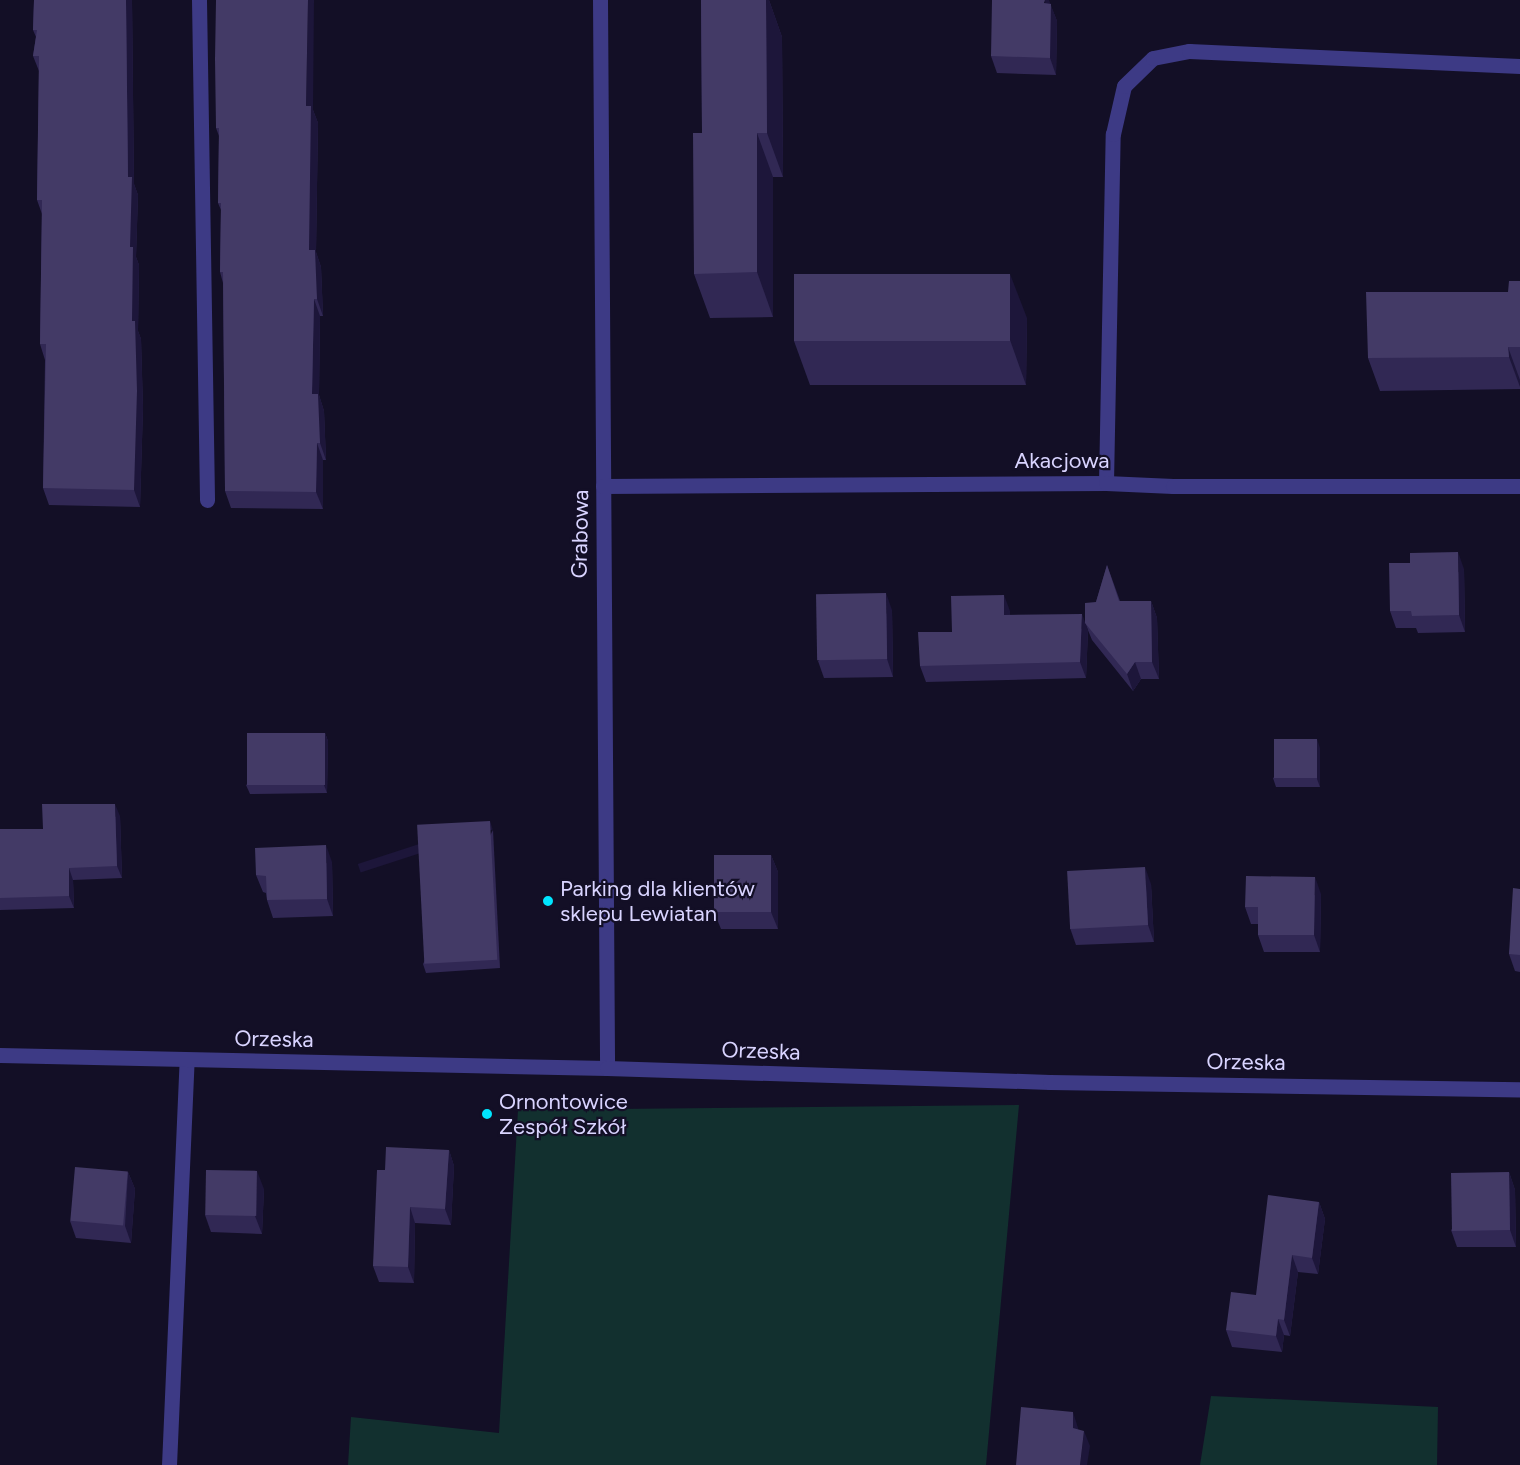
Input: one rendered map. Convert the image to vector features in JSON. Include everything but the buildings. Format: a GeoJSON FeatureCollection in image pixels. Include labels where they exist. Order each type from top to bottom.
{"type":"FeatureCollection","features":[{"type":"Feature","properties":{"kind":"street"},"geometry":{"type":"LineString","coordinates":[[199,0],[207,501]]}},
{"type":"Feature","properties":{"kind":"street","name":"Grabowa"},"geometry":{"type":"LineString","coordinates":[[600,0],[607,1068]]}},
{"type":"Feature","properties":{"kind":"street"},"geometry":{"type":"LineString","coordinates":[[1106,483],[1113,134],[1124,86],[1153,58],[1189,51],[1520,66]]}},
{"type":"Feature","properties":{"kind":"street","name":"Akacjowa"},"geometry":{"type":"LineString","coordinates":[[603,486],[1106,483],[1173,486],[1520,486]]}},
{"type":"Feature","properties":{"kind":"street","name":"Orzeska"},"geometry":{"type":"LineString","coordinates":[[0,1055],[607,1068],[1050,1082],[1520,1089]]}},
{"type":"Feature","properties":{"kind":"street"},"geometry":{"type":"LineString","coordinates":[[169,1465],[187,1060]]}},
{"type":"Feature","properties":{"kind":"green space"},"geometry":{"type":"Polygon","coordinates":[[[1019,1105],[986,1465],[348,1465],[351,1417],[499,1433],[518,1110],[1019,1105]]]}},
{"type":"Feature","properties":{"kind":"green space"},"geometry":{"type":"Polygon","coordinates":[[[1211,1396],[1438,1407],[1437,1465],[1200,1465],[1211,1396]]]}},
{"type":"Feature","properties":{"kind":"place","name":"Parking dla klientów sklepu Lewiatan"},"geometry":{"type":"Point","coordinates":[548,901]}},
{"type":"Feature","properties":{"kind":"place","name":"Ornontowice Zespół Szkół"},"geometry":{"type":"Point","coordinates":[487,1114]}}]}
